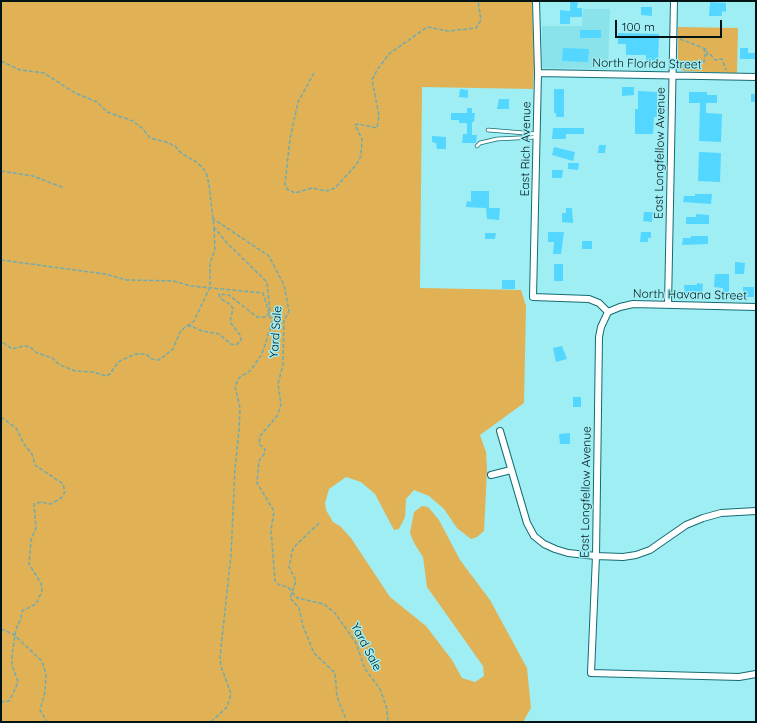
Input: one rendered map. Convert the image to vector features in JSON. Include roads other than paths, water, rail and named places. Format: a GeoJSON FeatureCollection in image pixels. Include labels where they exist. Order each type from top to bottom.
{"type":"FeatureCollection","features":[{"type":"Feature","properties":{"kind":"street","name":"East Rich Avenue"},"geometry":{"type":"LineString","coordinates":[[536,1],[538,73],[533,298],[589,299],[599,303],[608,312]]}},
{"type":"Feature","properties":{"kind":"street","name":"East Longfellow Avenue"},"geometry":{"type":"LineString","coordinates":[[668,305],[674,1]]}},
{"type":"Feature","properties":{"kind":"street","name":"North Florida Street"},"geometry":{"type":"LineString","coordinates":[[538,73],[756,77]]}},
{"type":"Feature","properties":{"kind":"street","name":"North Havana Street"},"geometry":{"type":"LineString","coordinates":[[608,312],[620,307],[634,304],[756,307]]}},
{"type":"Feature","properties":{"kind":"street","name":"East Longfellow Avenue"},"geometry":{"type":"LineString","coordinates":[[608,312],[601,327],[599,337],[596,556],[591,673],[739,677],[756,674]]}},
{"type":"Feature","properties":{"kind":"street"},"geometry":{"type":"LineString","coordinates":[[500,431],[527,523],[534,536],[555,550],[596,556],[623,557],[636,555],[650,550],[686,525],[703,518],[721,513],[756,512]]}},
{"type":"Feature","properties":{"kind":"street"},"geometry":{"type":"LineString","coordinates":[[491,474],[511,470]]}},
{"type":"Feature","properties":{"kind":"lane"},"geometry":{"type":"LineString","coordinates":[[488,130],[537,135]]}},
{"type":"Feature","properties":{"kind":"lane"},"geometry":{"type":"LineString","coordinates":[[477,146],[480,143],[497,139],[537,135]]}}]}
